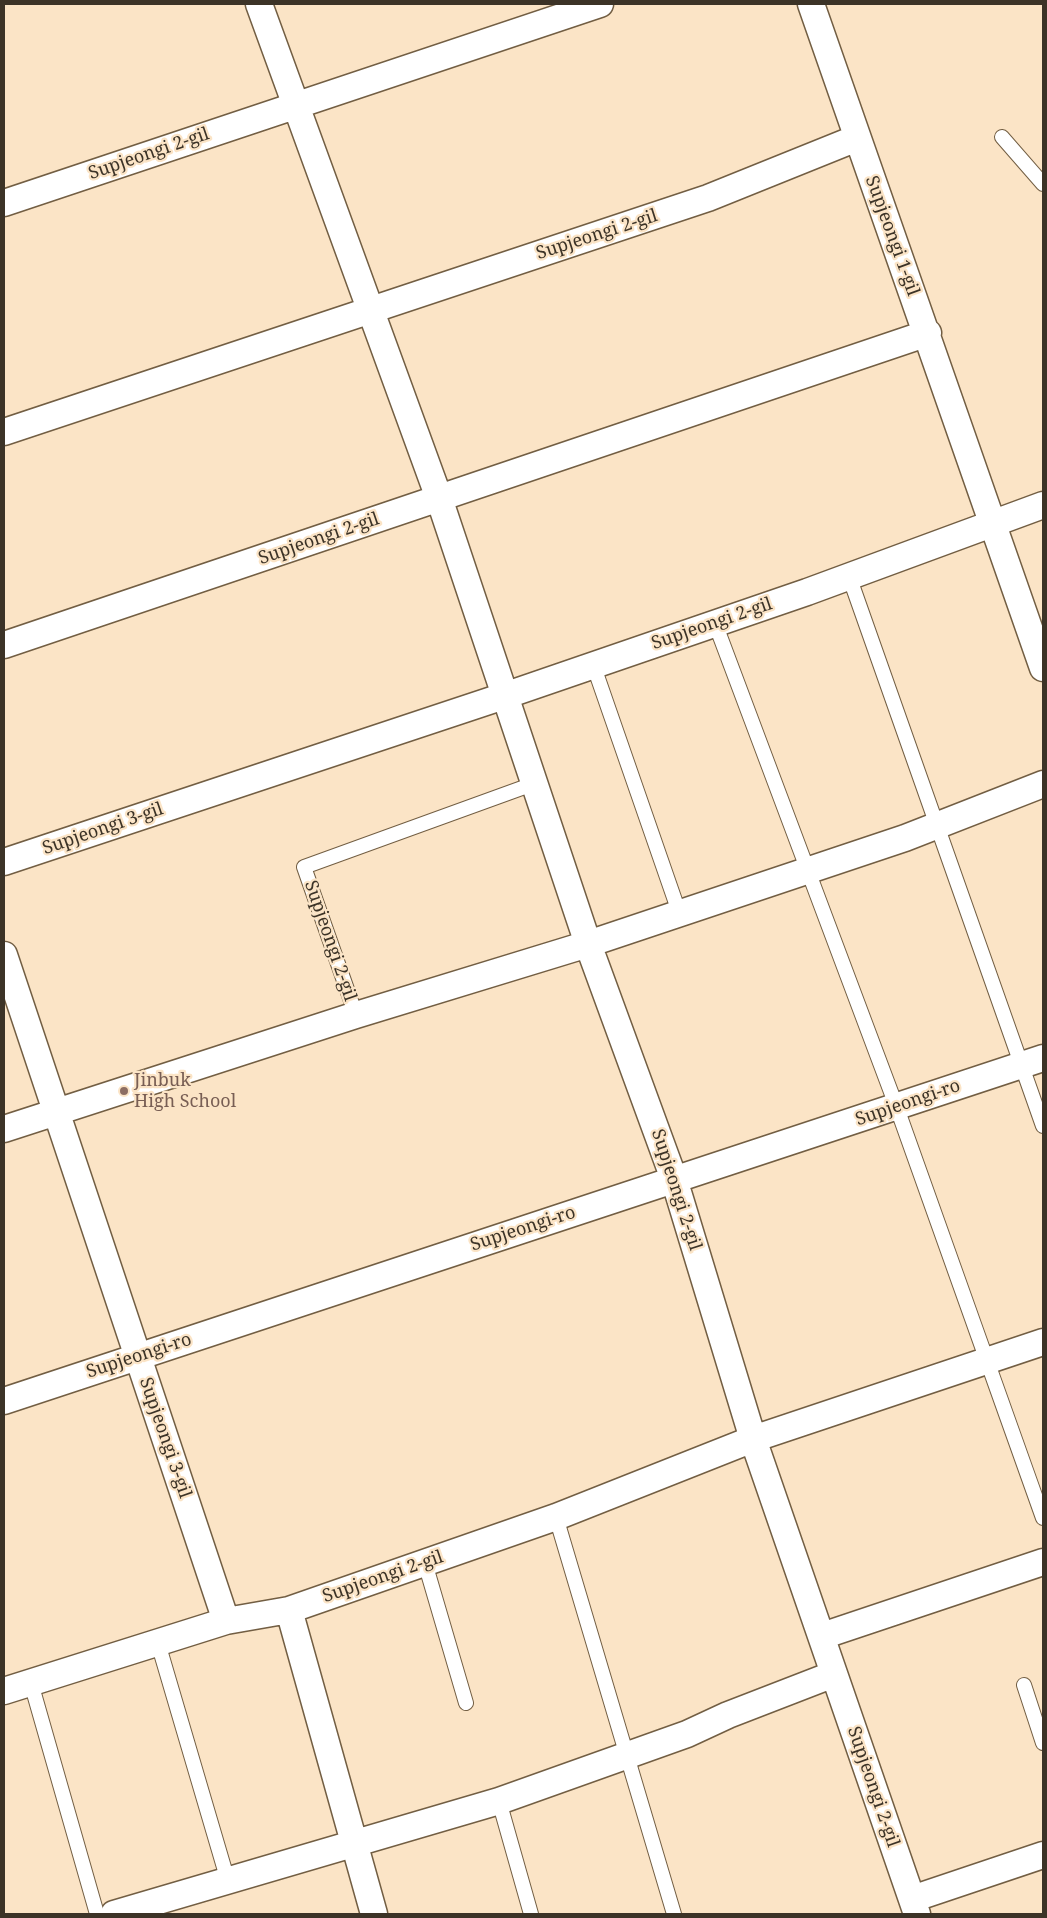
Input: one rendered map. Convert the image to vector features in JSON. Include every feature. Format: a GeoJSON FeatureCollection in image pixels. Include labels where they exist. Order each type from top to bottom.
{"type":"FeatureCollection","features":[{"type":"Feature","properties":{"kind":"street","name":"Supjeongi 2-gil"},"geometry":{"type":"LineString","coordinates":[[259,4],[439,498],[588,944],[674,1178],[754,1439],[914,1907],[1043,1856]]}},
{"type":"Feature","properties":{"kind":"street","name":"Supjeongi 2-gil"},"geometry":{"type":"LineString","coordinates":[[4,203],[600,4]]}},
{"type":"Feature","properties":{"kind":"street","name":"Supjeongi 1-gil"},"geometry":{"type":"LineString","coordinates":[[811,4],[857,138],[928,333],[1043,668]]}},
{"type":"Feature","properties":{"kind":"street","name":"Supjeongi 2-gil"},"geometry":{"type":"LineString","coordinates":[[4,432],[708,198],[857,138]]}},
{"type":"Feature","properties":{"kind":"street","name":"Supjeongi 2-gil"},"geometry":{"type":"LineString","coordinates":[[4,645],[928,333]]}},
{"type":"Feature","properties":{"kind":"street"},"geometry":{"type":"LineString","coordinates":[[849,576],[1043,505]]}},
{"type":"Feature","properties":{"kind":"street","name":"Supjeongi 2-gil"},"geometry":{"type":"LineString","coordinates":[[203,795],[504,696],[849,576]]}},
{"type":"Feature","properties":{"kind":"street"},"geometry":{"type":"LineString","coordinates":[[937,826],[1043,784]]}},
{"type":"Feature","properties":{"kind":"street","name":"Supjeongi 3-gil"},"geometry":{"type":"LineString","coordinates":[[4,862],[203,795]]}},
{"type":"Feature","properties":{"kind":"street","name":"Supjeongi 2-gil"},"geometry":{"type":"LineString","coordinates":[[356,1015],[588,944],[937,826]]}},
{"type":"Feature","properties":{"kind":"street","name":"Supjeongi 3-gil"},"geometry":{"type":"LineString","coordinates":[[4,955],[226,1621]]}},
{"type":"Feature","properties":{"kind":"street"},"geometry":{"type":"LineString","coordinates":[[4,1129],[356,1015]]}},
{"type":"Feature","properties":{"kind":"street","name":"Supjeongi-ro"},"geometry":{"type":"LineString","coordinates":[[4,1401],[674,1178],[897,1108],[1032,1062]]}},
{"type":"Feature","properties":{"kind":"street","name":"Supjeongi 2-gil"},"geometry":{"type":"LineString","coordinates":[[4,1691],[226,1621],[289,1610],[556,1517],[754,1439],[1043,1342]]}},
{"type":"Feature","properties":{"kind":"street"},"geometry":{"type":"LineString","coordinates":[[822,1636],[1043,1562]]}},
{"type":"Feature","properties":{"kind":"street"},"geometry":{"type":"LineString","coordinates":[[289,1610],[374,1914]]}},
{"type":"Feature","properties":{"kind":"street"},"geometry":{"type":"LineString","coordinates":[[114,1914],[499,1801],[627,1754],[688,1734],[728,1715],[834,1674]]}},
{"type":"Feature","properties":{"kind":"lane"},"geometry":{"type":"LineString","coordinates":[[1002,137],[1043,184]]}},
{"type":"Feature","properties":{"kind":"lane"},"geometry":{"type":"LineString","coordinates":[[849,576],[937,826],[1032,1062],[1043,1126]]}},
{"type":"Feature","properties":{"kind":"lane"},"geometry":{"type":"LineString","coordinates":[[715,623],[809,869],[897,1108],[1043,1518]]}},
{"type":"Feature","properties":{"kind":"lane"},"geometry":{"type":"LineString","coordinates":[[593,664],[679,912]]}},
{"type":"Feature","properties":{"kind":"lane","name":"Supjeongi 2-gil"},"geometry":{"type":"LineString","coordinates":[[356,1015],[304,867],[534,784]]}},
{"type":"Feature","properties":{"kind":"lane"},"geometry":{"type":"LineString","coordinates":[[556,1517],[674,1914]]}},
{"type":"Feature","properties":{"kind":"lane"},"geometry":{"type":"LineString","coordinates":[[424,1563],[466,1703]]}},
{"type":"Feature","properties":{"kind":"lane"},"geometry":{"type":"LineString","coordinates":[[158,1643],[228,1881]]}},
{"type":"Feature","properties":{"kind":"lane"},"geometry":{"type":"LineString","coordinates":[[31,1683],[97,1914]]}},
{"type":"Feature","properties":{"kind":"lane"},"geometry":{"type":"LineString","coordinates":[[1024,1685],[1043,1743]]}},
{"type":"Feature","properties":{"kind":"lane"},"geometry":{"type":"LineString","coordinates":[[499,1801],[532,1914]]}},
{"type":"Feature","properties":{"kind":"place","name":"Jinbuk High School"},"geometry":{"type":"Point","coordinates":[124,1091]}}]}
